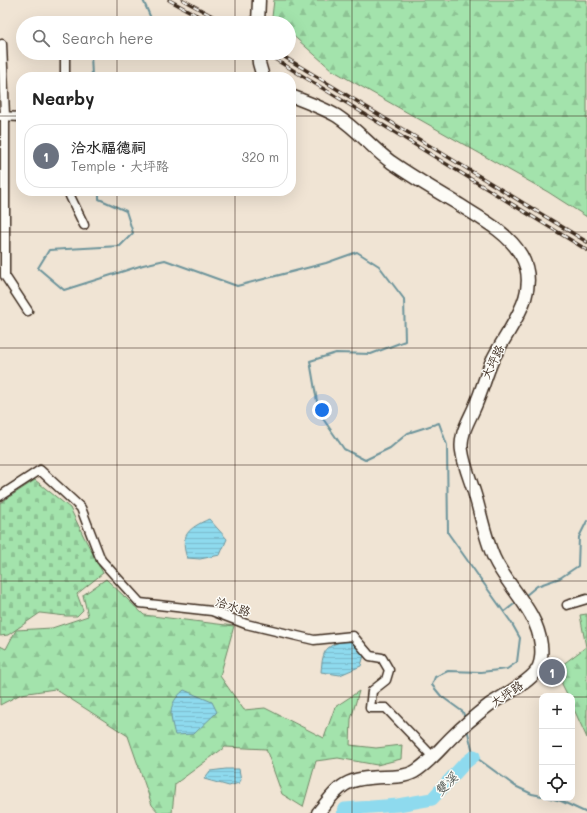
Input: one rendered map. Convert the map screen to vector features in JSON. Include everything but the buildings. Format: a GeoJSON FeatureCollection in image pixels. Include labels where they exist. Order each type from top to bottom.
{"type":"FeatureCollection","features":[{"type":"Feature","properties":{"kind":"street"},"geometry":{"type":"LineString","coordinates":[[258,16],[259,0]]}},
{"type":"Feature","properties":{"kind":"street"},"geometry":{"type":"LineString","coordinates":[[2,44],[5,276],[28,311]]}},
{"type":"Feature","properties":{"kind":"street"},"geometry":{"type":"LineString","coordinates":[[65,60],[65,72]]}},
{"type":"Feature","properties":{"kind":"street"},"geometry":{"type":"LineString","coordinates":[[259,60],[262,72]]}},
{"type":"Feature","properties":{"kind":"street","name":"大坪路"},"geometry":{"type":"LineString","coordinates":[[296,98],[318,106],[338,117],[389,161],[489,224],[510,241],[522,256],[526,268],[528,280],[526,297],[492,361],[476,405],[462,437],[462,452],[489,545],[500,569],[526,605],[540,637],[542,651],[540,663],[535,673],[485,708],[433,757]]}},
{"type":"Feature","properties":{"kind":"street"},"geometry":{"type":"LineString","coordinates":[[2,116],[16,117]]}},
{"type":"Feature","properties":{"kind":"street"},"geometry":{"type":"LineString","coordinates":[[70,196],[84,225]]}},
{"type":"Feature","properties":{"kind":"street","name":"洽水路"},"geometry":{"type":"LineString","coordinates":[[0,496],[40,470],[81,508],[101,560],[140,603],[212,611],[246,624],[314,640],[353,636],[370,656],[382,658],[389,670],[386,680],[372,691],[370,708],[386,708],[433,757]]}},
{"type":"Feature","properties":{"kind":"street"},"geometry":{"type":"LineString","coordinates":[[567,606],[587,599]]}},
{"type":"Feature","properties":{"kind":"street"},"geometry":{"type":"LineString","coordinates":[[318,813],[339,788],[346,783],[362,778],[406,776],[433,757]]}},
{"type":"Feature","properties":{"kind":"green space"},"geometry":{"type":"Polygon","coordinates":[[[274,0],[587,0],[587,217],[548,192],[332,70],[296,38],[296,16],[272,16],[274,0]]]}},
{"type":"Feature","properties":{"kind":"green space"},"geometry":{"type":"Polygon","coordinates":[[[35,480],[70,508],[103,573],[77,594],[83,610],[77,616],[40,613],[8,635],[0,636],[0,503],[35,480]]]}},
{"type":"Feature","properties":{"kind":"green space"},"geometry":{"type":"Polygon","coordinates":[[[106,579],[144,615],[234,626],[220,676],[244,710],[265,708],[324,738],[335,707],[359,691],[351,719],[350,745],[376,748],[402,745],[401,759],[377,765],[338,758],[316,761],[303,807],[282,794],[266,749],[225,747],[175,784],[172,813],[159,813],[152,805],[128,736],[55,689],[21,694],[0,705],[0,646],[6,649],[16,630],[52,628],[88,616],[83,595],[106,579]]]}},
{"type":"Feature","properties":{"kind":"green space"},"geometry":{"type":"Polygon","coordinates":[[[587,614],[587,738],[575,712],[575,693],[566,693],[562,684],[562,665],[586,647],[580,615],[587,614]]]}},
{"type":"Feature","properties":{"kind":"water"},"geometry":{"type":"Polygon","coordinates":[[[209,519],[227,539],[220,555],[200,559],[187,558],[184,543],[185,538],[191,529],[209,519]]]}},
{"type":"Feature","properties":{"kind":"water"},"geometry":{"type":"Polygon","coordinates":[[[348,639],[364,655],[361,666],[340,675],[321,672],[324,653],[334,644],[348,639]]]}},
{"type":"Feature","properties":{"kind":"water"},"geometry":{"type":"Polygon","coordinates":[[[184,690],[212,702],[217,712],[194,734],[175,735],[171,716],[172,705],[184,690]]]}},
{"type":"Feature","properties":{"kind":"water"},"geometry":{"type":"Polygon","coordinates":[[[239,769],[241,780],[239,783],[229,786],[204,779],[210,771],[239,769]]]}},
{"type":"Feature","properties":{"kind":"waterway"},"geometry":{"type":"LineString","coordinates":[[143,0],[150,16]]}},
{"type":"Feature","properties":{"kind":"waterway"},"geometry":{"type":"LineString","coordinates":[[91,60],[92,72]]}},
{"type":"Feature","properties":{"kind":"waterway"},"geometry":{"type":"LineString","coordinates":[[99,196],[99,199],[126,211],[133,233],[120,246],[49,250],[38,268],[64,290],[143,265],[165,260],[237,286],[326,263],[357,252],[379,266],[404,299],[405,341],[371,354],[336,353],[310,361],[319,413],[344,449],[365,460],[390,448],[408,433],[439,423],[447,445],[448,533],[511,622],[520,638],[517,662],[507,669],[481,672],[448,671],[435,677],[432,685],[441,696],[463,712],[465,719]]}},
{"type":"Feature","properties":{"kind":"waterway"},"geometry":{"type":"LineString","coordinates":[[525,596],[537,586],[560,578],[578,566],[579,537],[587,521]]}},
{"type":"Feature","properties":{"kind":"waterway"},"geometry":{"type":"LineString","coordinates":[[504,612],[518,601]]}},
{"type":"Feature","properties":{"kind":"waterway"},"geometry":{"type":"LineString","coordinates":[[467,729],[474,756],[515,786],[532,794],[539,795]]}},
{"type":"Feature","properties":{"kind":"waterway","name":"雙溪"},"geometry":{"type":"LineString","coordinates":[[343,813],[345,809],[398,805],[432,799],[464,764],[474,756]]}},
{"type":"Feature","properties":{"kind":"waterway"},"geometry":{"type":"LineString","coordinates":[[561,801],[587,813]]}},
{"type":"Feature","properties":{"kind":"railway"},"geometry":{"type":"LineString","coordinates":[[169,0],[198,16]]}},
{"type":"Feature","properties":{"kind":"railway"},"geometry":{"type":"LineString","coordinates":[[183,0],[212,16]]}},
{"type":"Feature","properties":{"kind":"railway"},"geometry":{"type":"LineString","coordinates":[[276,60],[587,250]]}},
{"type":"Feature","properties":{"kind":"railway"},"geometry":{"type":"LineString","coordinates":[[289,60],[587,242]]}},
{"type":"Feature","properties":{"kind":"place","name":"洽水福德祠"},"geometry":{"type":"Point","coordinates":[552,672]}}]}
